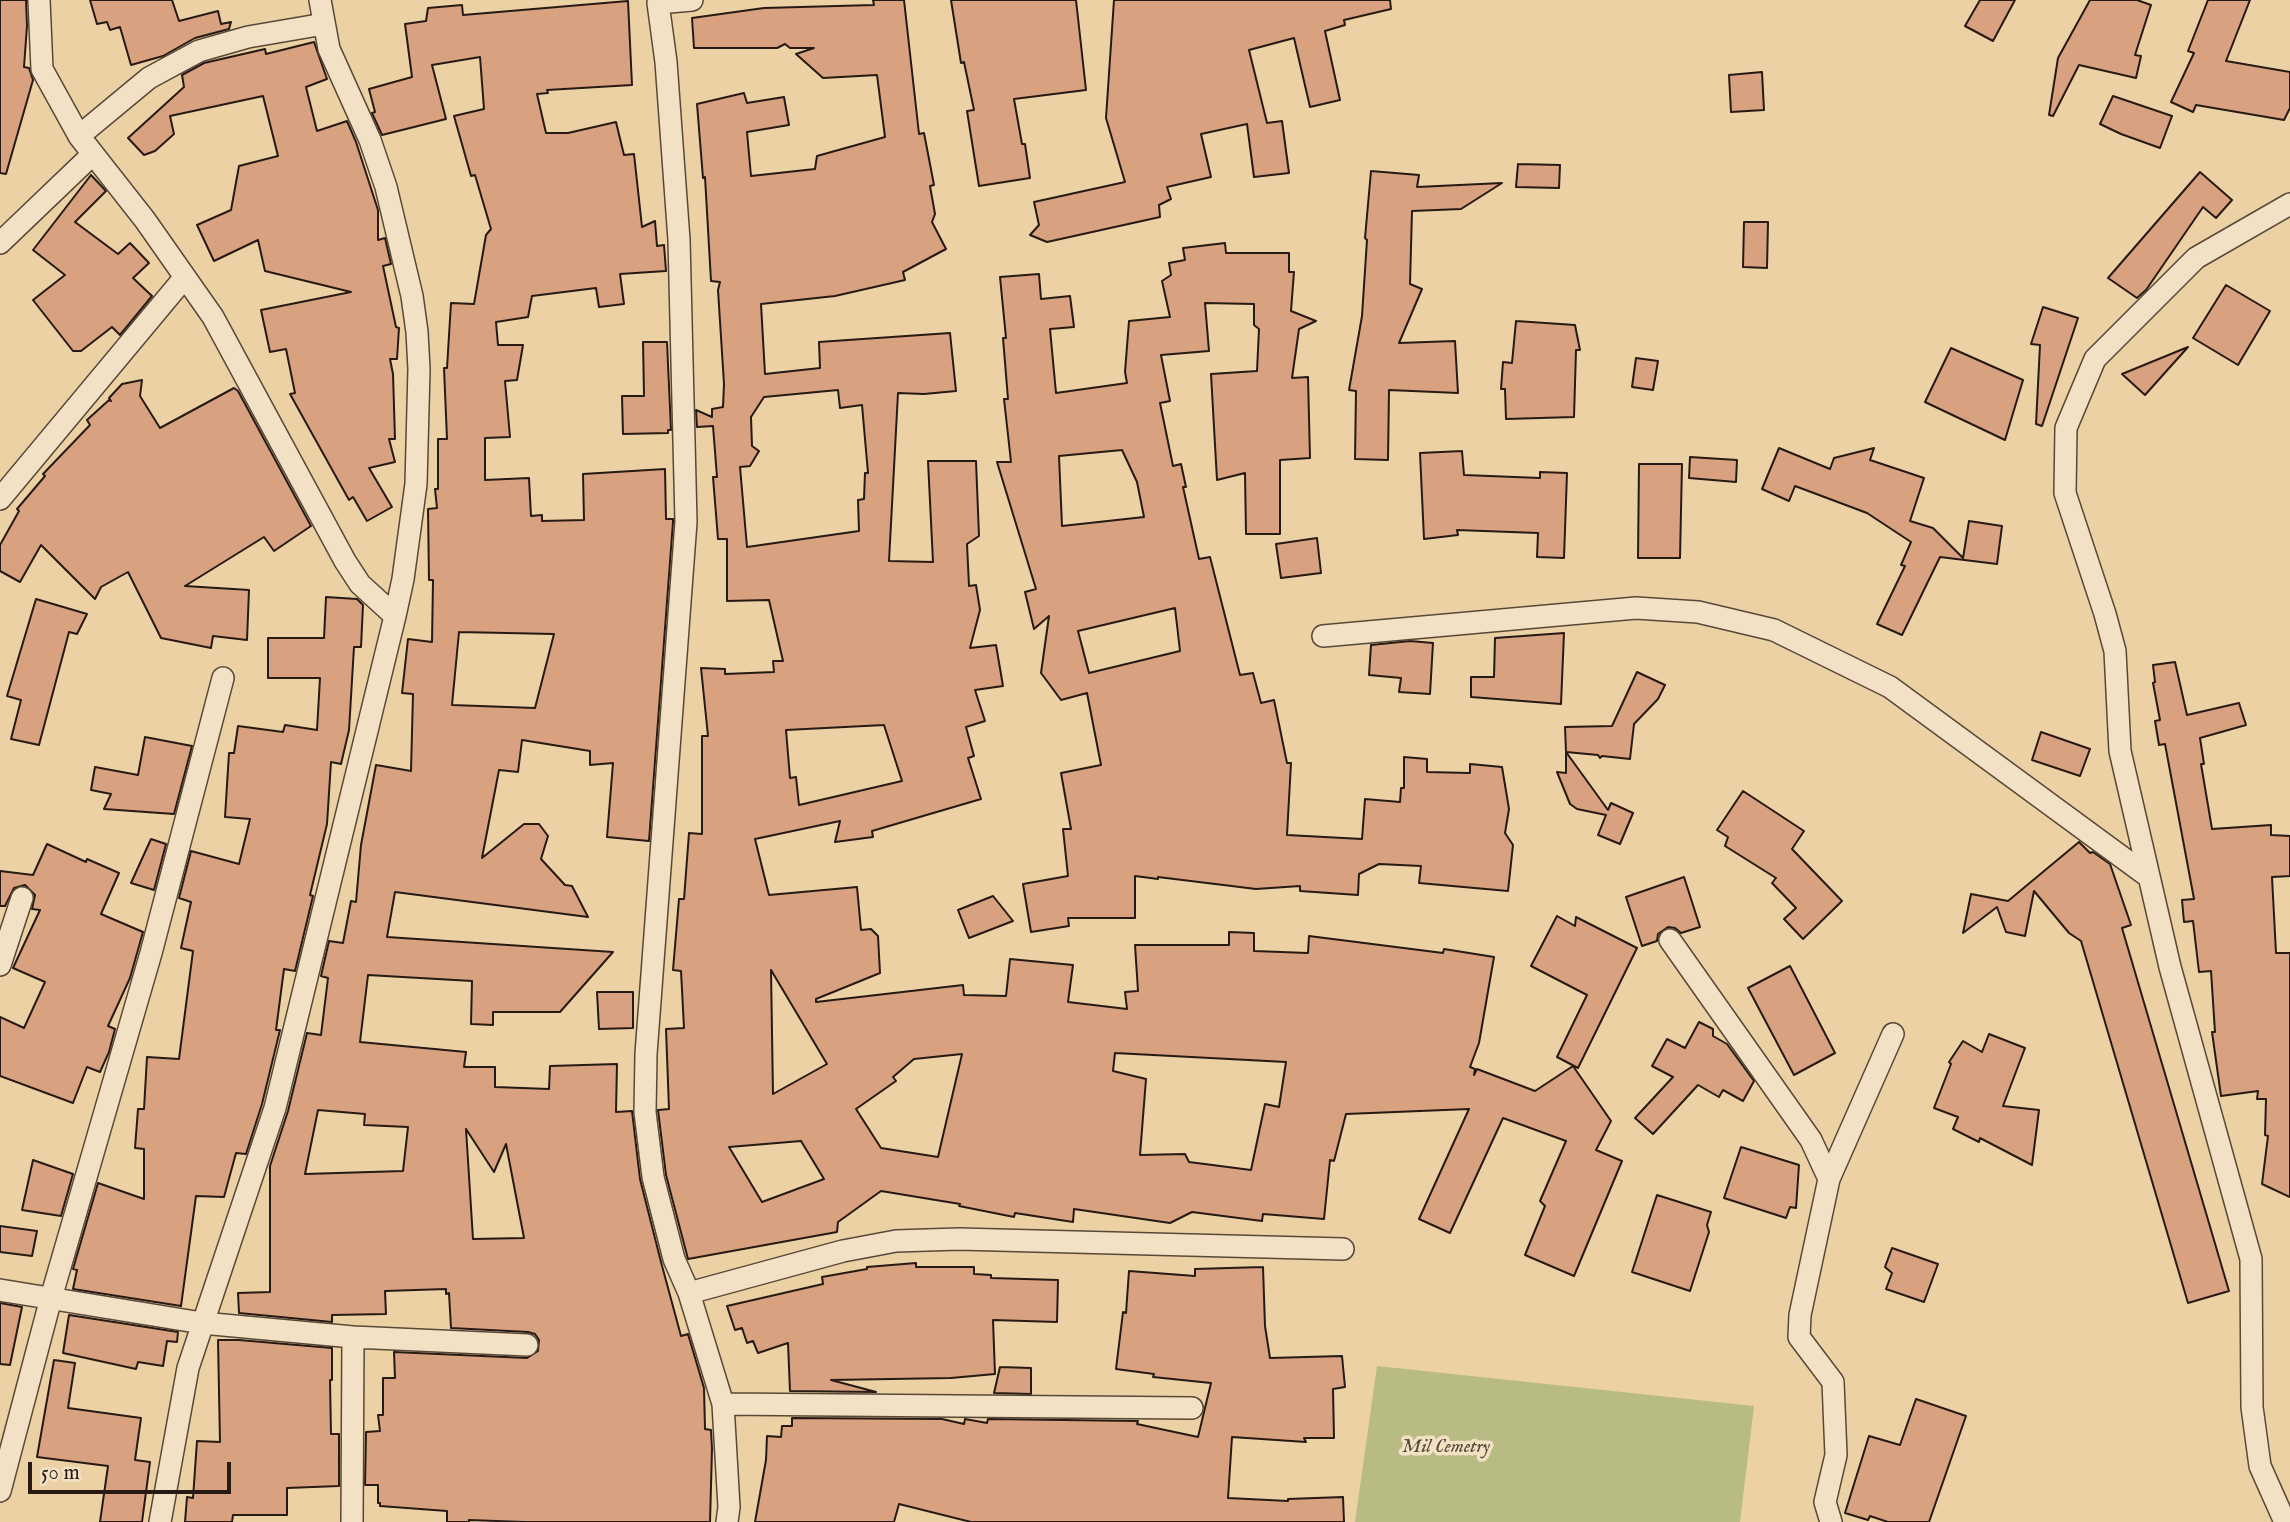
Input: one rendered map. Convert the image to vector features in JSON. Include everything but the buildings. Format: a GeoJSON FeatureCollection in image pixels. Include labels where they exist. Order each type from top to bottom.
{"type":"FeatureCollection","features":[{"type":"Feature","properties":{"kind":"street"},"geometry":{"type":"LineString","coordinates":[[39,0],[42,69],[79,136],[145,220],[213,317],[345,561],[360,584],[395,616]]}},
{"type":"Feature","properties":{"kind":"street"},"geometry":{"type":"LineString","coordinates":[[160,1522],[187,1368],[275,1108],[395,616],[416,484],[417,332],[412,296],[386,187],[370,140],[329,50],[320,0]]}},
{"type":"Feature","properties":{"kind":"street"},"geometry":{"type":"LineString","coordinates":[[692,0],[658,1],[666,62],[679,240],[686,522],[647,1041],[645,1112],[653,1177],[674,1259],[689,1293],[723,1405],[729,1507],[727,1522]]}},
{"type":"Feature","properties":{"kind":"street"},"geometry":{"type":"LineString","coordinates":[[79,136],[149,78],[199,51],[248,37],[324,24]]}},
{"type":"Feature","properties":{"kind":"street"},"geometry":{"type":"LineString","coordinates":[[0,243],[93,154]]}},
{"type":"Feature","properties":{"kind":"street"},"geometry":{"type":"LineString","coordinates":[[2285,1522],[2260,1466],[2252,1407],[2251,1259],[2170,967],[2120,751],[2115,651],[2065,493],[2066,428],[2095,359],[2196,258],[2290,204]]}},
{"type":"Feature","properties":{"kind":"street"},"geometry":{"type":"LineString","coordinates":[[0,499],[185,277]]}},
{"type":"Feature","properties":{"kind":"street"},"geometry":{"type":"LineString","coordinates":[[1323,636],[1636,608],[1698,611],[1774,630],[1890,687],[2149,877]]}},
{"type":"Feature","properties":{"kind":"street"},"geometry":{"type":"LineString","coordinates":[[0,1490],[51,1298],[151,953],[223,678]]}},
{"type":"Feature","properties":{"kind":"street"},"geometry":{"type":"LineString","coordinates":[[0,965],[22,898]]}},
{"type":"Feature","properties":{"kind":"street"},"geometry":{"type":"LineString","coordinates":[[1670,940],[1811,1140],[1829,1179]]}},
{"type":"Feature","properties":{"kind":"street"},"geometry":{"type":"LineString","coordinates":[[1831,1522],[1825,1502],[1836,1455],[1833,1382],[1799,1337],[1800,1315],[1829,1179],[1893,1034]]}},
{"type":"Feature","properties":{"kind":"street"},"geometry":{"type":"LineString","coordinates":[[689,1293],[843,1251],[896,1241],[959,1239],[1343,1249]]}},
{"type":"Feature","properties":{"kind":"street"},"geometry":{"type":"LineString","coordinates":[[0,1290],[202,1323],[353,1337],[527,1345]]}},
{"type":"Feature","properties":{"kind":"street"},"geometry":{"type":"LineString","coordinates":[[352,1522],[353,1337]]}},
{"type":"Feature","properties":{"kind":"street"},"geometry":{"type":"LineString","coordinates":[[723,1405],[1192,1408]]}},
{"type":"Feature","properties":{"kind":"green space","name":"Mil Cemetry"},"geometry":{"type":"Polygon","coordinates":[[[1377,1366],[1754,1406],[1740,1522],[1355,1522],[1377,1366]]]}}]}
